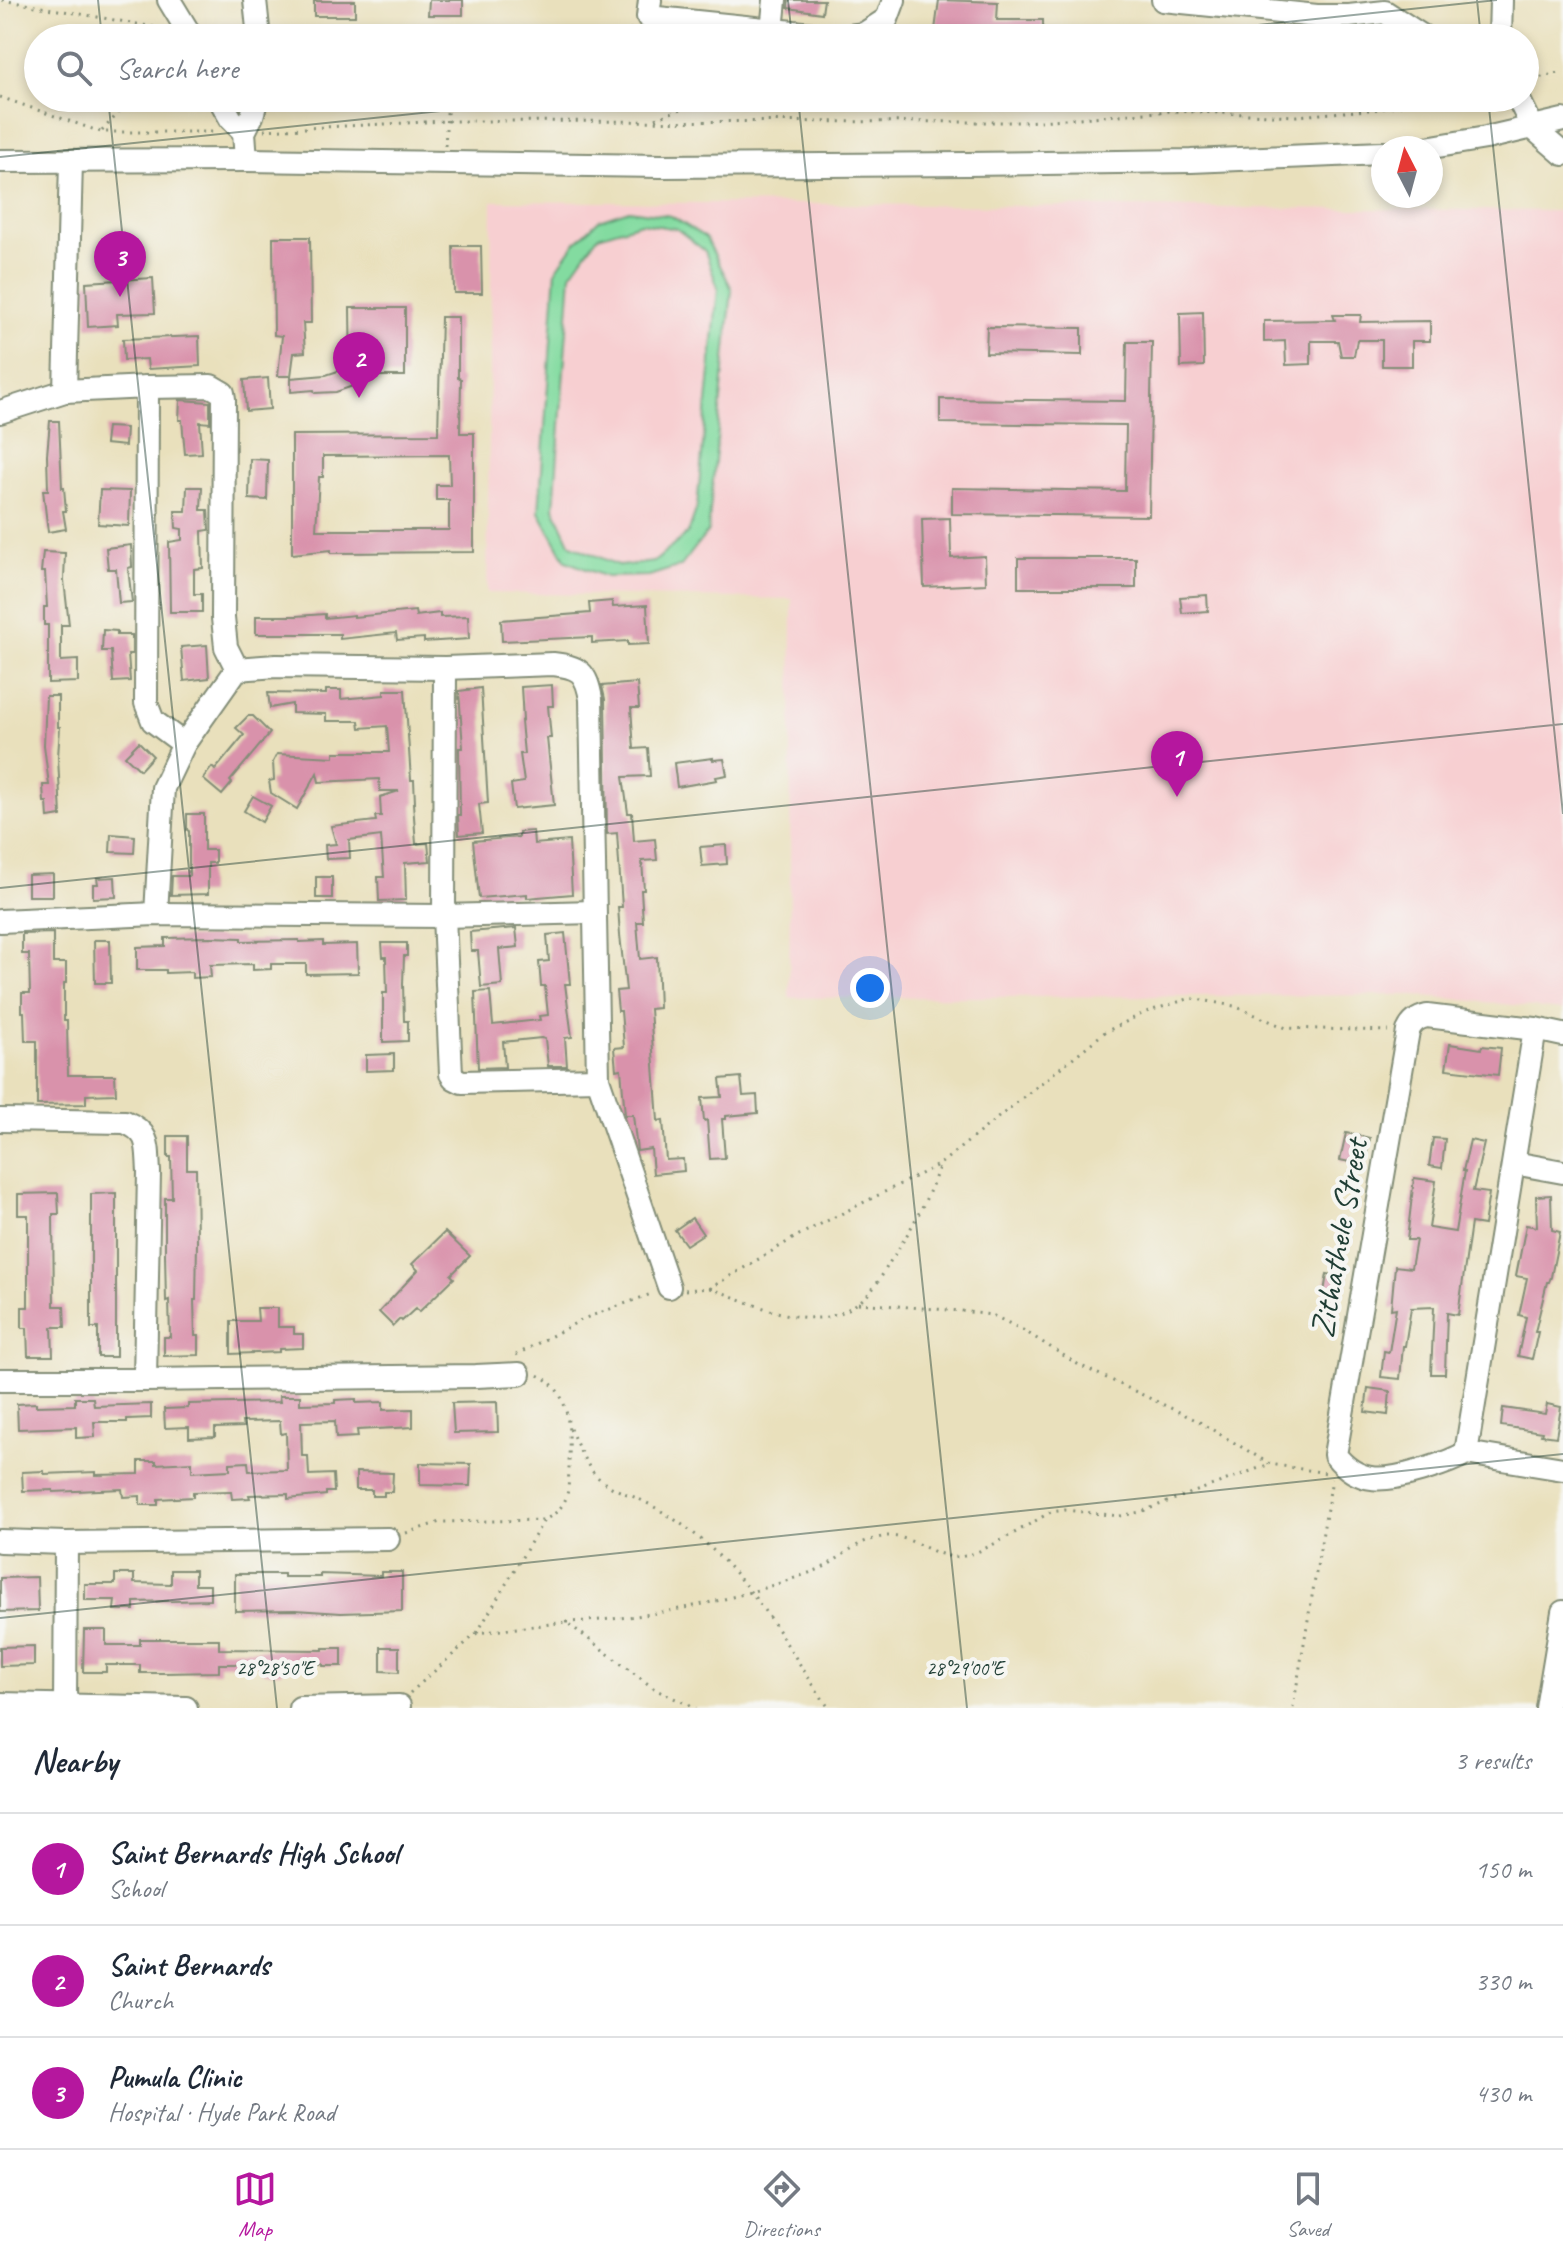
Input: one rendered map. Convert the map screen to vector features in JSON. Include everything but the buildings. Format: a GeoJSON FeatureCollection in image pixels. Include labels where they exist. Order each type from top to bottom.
{"type":"FeatureCollection","features":[{"type":"Feature","properties":{"kind":"street"},"geometry":{"type":"LineString","coordinates":[[169,0],[184,24]]}},
{"type":"Feature","properties":{"kind":"street"},"geometry":{"type":"LineString","coordinates":[[255,0],[258,24]]}},
{"type":"Feature","properties":{"kind":"street"},"geometry":{"type":"LineString","coordinates":[[773,24],[775,0]]}},
{"type":"Feature","properties":{"kind":"street"},"geometry":{"type":"LineString","coordinates":[[879,24],[887,19],[894,0]]}},
{"type":"Feature","properties":{"kind":"street"},"geometry":{"type":"LineString","coordinates":[[1163,0],[1317,16],[1349,16],[1385,6],[1408,24]]}},
{"type":"Feature","properties":{"kind":"street"},"geometry":{"type":"LineString","coordinates":[[1500,24],[1501,0]]}},
{"type":"Feature","properties":{"kind":"street"},"geometry":{"type":"LineString","coordinates":[[649,9],[733,24]]}},
{"type":"Feature","properties":{"kind":"street"},"geometry":{"type":"LineString","coordinates":[[227,112],[244,132]]}},
{"type":"Feature","properties":{"kind":"street"},"geometry":{"type":"LineString","coordinates":[[246,160],[244,132],[253,112]]}},
{"type":"Feature","properties":{"kind":"street"},"geometry":{"type":"LineString","coordinates":[[1525,112],[1533,128],[1563,154]]}},
{"type":"Feature","properties":{"kind":"street"},"geometry":{"type":"LineString","coordinates":[[1443,145],[1563,120]]}},
{"type":"Feature","properties":{"kind":"street"},"geometry":{"type":"LineString","coordinates":[[0,161],[246,160],[647,166],[1191,161],[1371,154]]}},
{"type":"Feature","properties":{"kind":"street"},"geometry":{"type":"LineString","coordinates":[[65,391],[71,162]]}},
{"type":"Feature","properties":{"kind":"street"},"geometry":{"type":"LineString","coordinates":[[0,412],[65,391],[211,386],[223,393],[223,618],[226,647],[237,669]]}},
{"type":"Feature","properties":{"kind":"street"},"geometry":{"type":"LineString","coordinates":[[147,387],[146,703],[153,721],[184,744]]}},
{"type":"Feature","properties":{"kind":"street"},"geometry":{"type":"LineString","coordinates":[[237,669],[553,664],[580,671],[588,681],[591,699],[598,1079],[669,1287]]}},
{"type":"Feature","properties":{"kind":"street"},"geometry":{"type":"LineString","coordinates":[[445,668],[444,916],[451,1074],[462,1082],[598,1079]]}},
{"type":"Feature","properties":{"kind":"street"},"geometry":{"type":"LineString","coordinates":[[156,914],[163,788],[184,744],[237,669]]}},
{"type":"Feature","properties":{"kind":"street"},"geometry":{"type":"LineString","coordinates":[[0,921],[156,914],[444,916],[594,912]]}},
{"type":"Feature","properties":{"kind":"street"},"geometry":{"type":"LineString","coordinates":[[1408,1031],[1411,1023],[1427,1016],[1563,1035]]}},
{"type":"Feature","properties":{"kind":"street"},"geometry":{"type":"LineString","coordinates":[[1535,1029],[1466,1453],[1563,1469]]}},
{"type":"Feature","properties":{"kind":"street","name":"Zithathele Street"},"geometry":{"type":"LineString","coordinates":[[1408,1031],[1335,1455],[1344,1467],[1364,1477],[1383,1480],[1451,1462],[1466,1453]]}},
{"type":"Feature","properties":{"kind":"street"},"geometry":{"type":"LineString","coordinates":[[0,1120],[125,1122],[139,1128],[147,1139],[145,1380]]}},
{"type":"Feature","properties":{"kind":"street"},"geometry":{"type":"LineString","coordinates":[[1514,1163],[1563,1172]]}},
{"type":"Feature","properties":{"kind":"street"},"geometry":{"type":"LineString","coordinates":[[0,1380],[476,1376],[516,1365]]}},
{"type":"Feature","properties":{"kind":"street"},"geometry":{"type":"LineString","coordinates":[[0,1541],[388,1539]]}},
{"type":"Feature","properties":{"kind":"street"},"geometry":{"type":"LineString","coordinates":[[65,1705],[66,1543]]}},
{"type":"Feature","properties":{"kind":"street"},"geometry":{"type":"LineString","coordinates":[[1547,1708],[1563,1612]]}},
{"type":"Feature","properties":{"kind":"street"},"geometry":{"type":"LineString","coordinates":[[0,1704],[186,1708]]}},
{"type":"Feature","properties":{"kind":"street"},"geometry":{"type":"LineString","coordinates":[[300,1708],[399,1706]]}},
{"type":"Feature","properties":{"kind":"path"},"geometry":{"type":"LineString","coordinates":[[2,0],[128,24]]}},
{"type":"Feature","properties":{"kind":"path"},"geometry":{"type":"LineString","coordinates":[[634,24],[649,9]]}},
{"type":"Feature","properties":{"kind":"path"},"geometry":{"type":"LineString","coordinates":[[1539,78],[1563,72]]}},
{"type":"Feature","properties":{"kind":"path"},"geometry":{"type":"LineString","coordinates":[[0,97],[24,105]]}},
{"type":"Feature","properties":{"kind":"path"},"geometry":{"type":"LineString","coordinates":[[43,112],[101,132],[244,132],[446,121],[1025,122],[1159,112]]}},
{"type":"Feature","properties":{"kind":"path"},"geometry":{"type":"LineString","coordinates":[[101,132],[119,112]]}},
{"type":"Feature","properties":{"kind":"path"},"geometry":{"type":"LineString","coordinates":[[444,164],[447,112]]}},
{"type":"Feature","properties":{"kind":"path"},"geometry":{"type":"LineString","coordinates":[[653,121],[674,112]]}},
{"type":"Feature","properties":{"kind":"path"},"geometry":{"type":"LineString","coordinates":[[1197,112],[1297,116],[1344,112]]}},
{"type":"Feature","properties":{"kind":"path"},"geometry":{"type":"LineString","coordinates":[[710,1288],[799,1235],[940,1164],[1105,1032],[1146,1012],[1191,998],[1234,1006],[1286,1028],[1408,1031]]}},
{"type":"Feature","properties":{"kind":"path"},"geometry":{"type":"LineString","coordinates":[[516,1365],[583,1319],[669,1287],[684,1290],[710,1288],[770,1310],[818,1318],[838,1315],[871,1291],[914,1226],[940,1164]]}},
{"type":"Feature","properties":{"kind":"path"},"geometry":{"type":"LineString","coordinates":[[858,1303],[992,1315],[1023,1330],[1079,1365],[1196,1420],[1270,1464],[1333,1475],[1293,1708]]}},
{"type":"Feature","properties":{"kind":"path"},"geometry":{"type":"LineString","coordinates":[[516,1365],[552,1383],[562,1398],[570,1429],[585,1460],[599,1479],[666,1514],[694,1534],[751,1591],[829,1708]]}},
{"type":"Feature","properties":{"kind":"path"},"geometry":{"type":"LineString","coordinates":[[388,1539],[440,1522],[544,1520],[554,1515],[568,1494],[570,1429]]}},
{"type":"Feature","properties":{"kind":"path"},"geometry":{"type":"LineString","coordinates":[[477,1633],[652,1615],[751,1591],[821,1569],[865,1541],[888,1536],[921,1544],[947,1556],[961,1557],[975,1553],[1051,1512],[1065,1510],[1120,1516],[1140,1512],[1270,1464]]}},
{"type":"Feature","properties":{"kind":"path"},"geometry":{"type":"LineString","coordinates":[[399,1706],[477,1633],[544,1520]]}},
{"type":"Feature","properties":{"kind":"path"},"geometry":{"type":"LineString","coordinates":[[566,1622],[656,1690],[696,1708]]}},
{"type":"Feature","properties":{"kind":"shaded area"},"geometry":{"type":"Polygon","coordinates":[[[492,201],[1563,211],[1563,1010],[1415,995],[789,998],[792,599],[487,593],[492,201]]]}},
{"type":"Feature","properties":{"kind":"green space"},"geometry":{"type":"Polygon","coordinates":[[[629,210],[671,216],[706,238],[732,289],[708,531],[681,566],[649,576],[606,577],[566,561],[539,512],[556,270],[575,243],[599,220],[629,210]],[[641,223],[598,236],[571,274],[554,508],[571,545],[620,566],[654,562],[688,533],[697,507],[718,288],[705,251],[677,229],[641,223]]]}},
{"type":"Feature","properties":{"kind":"place","name":"Pumula Clinic"},"geometry":{"type":"Point","coordinates":[120,297]}},
{"type":"Feature","properties":{"kind":"place","name":"Saint Bernards"},"geometry":{"type":"Point","coordinates":[359,398]}},
{"type":"Feature","properties":{"kind":"place","name":"Saint Bernards High School"},"geometry":{"type":"Point","coordinates":[1177,797]}}]}
